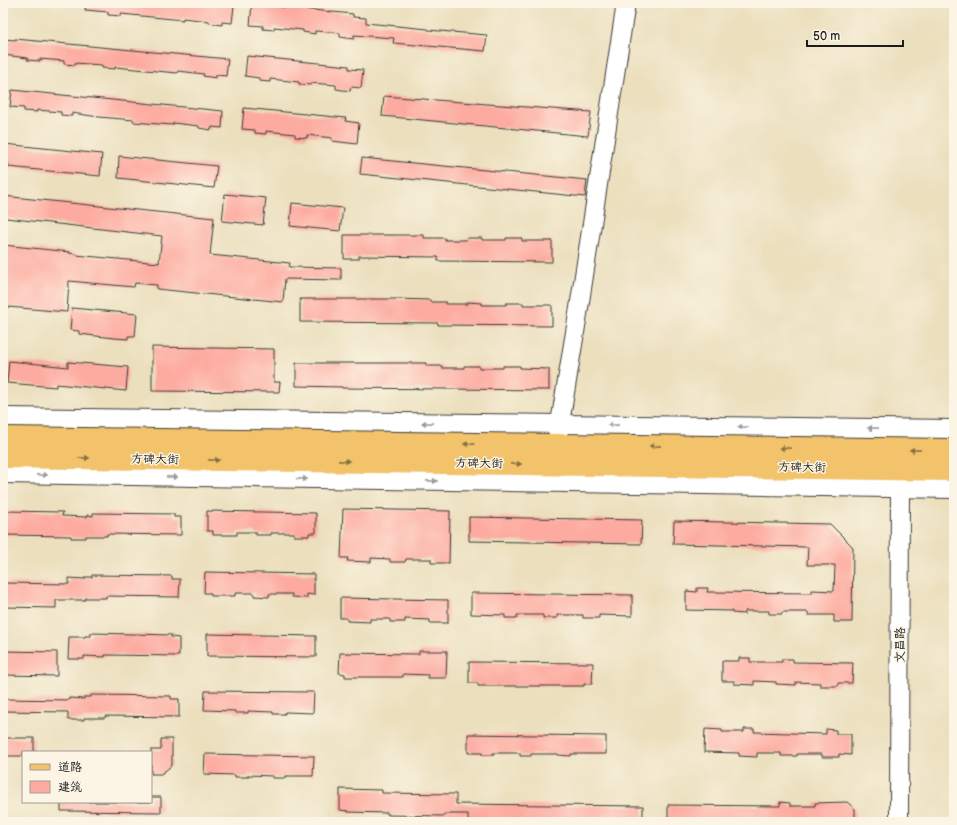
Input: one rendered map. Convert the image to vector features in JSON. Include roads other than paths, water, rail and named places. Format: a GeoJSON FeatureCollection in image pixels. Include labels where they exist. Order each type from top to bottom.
{"type":"FeatureCollection","features":[{"type":"Feature","properties":{"kind":"main road","name":"方碑大街"},"geometry":{"type":"LineString","coordinates":[[3,438],[558,435],[954,450]]}},
{"type":"Feature","properties":{"kind":"main road","name":"方碑大街"},"geometry":{"type":"LineString","coordinates":[[3,457],[900,479],[954,470]]}},
{"type":"Feature","properties":{"kind":"street"},"geometry":{"type":"LineString","coordinates":[[558,435],[578,316],[626,3]]}},
{"type":"Feature","properties":{"kind":"street"},"geometry":{"type":"LineString","coordinates":[[3,417],[558,435],[954,429]]}},
{"type":"Feature","properties":{"kind":"street"},"geometry":{"type":"LineString","coordinates":[[3,474],[900,479],[954,489]]}},
{"type":"Feature","properties":{"kind":"street","name":"文昌路"},"geometry":{"type":"LineString","coordinates":[[899,822],[900,479]]}}]}
